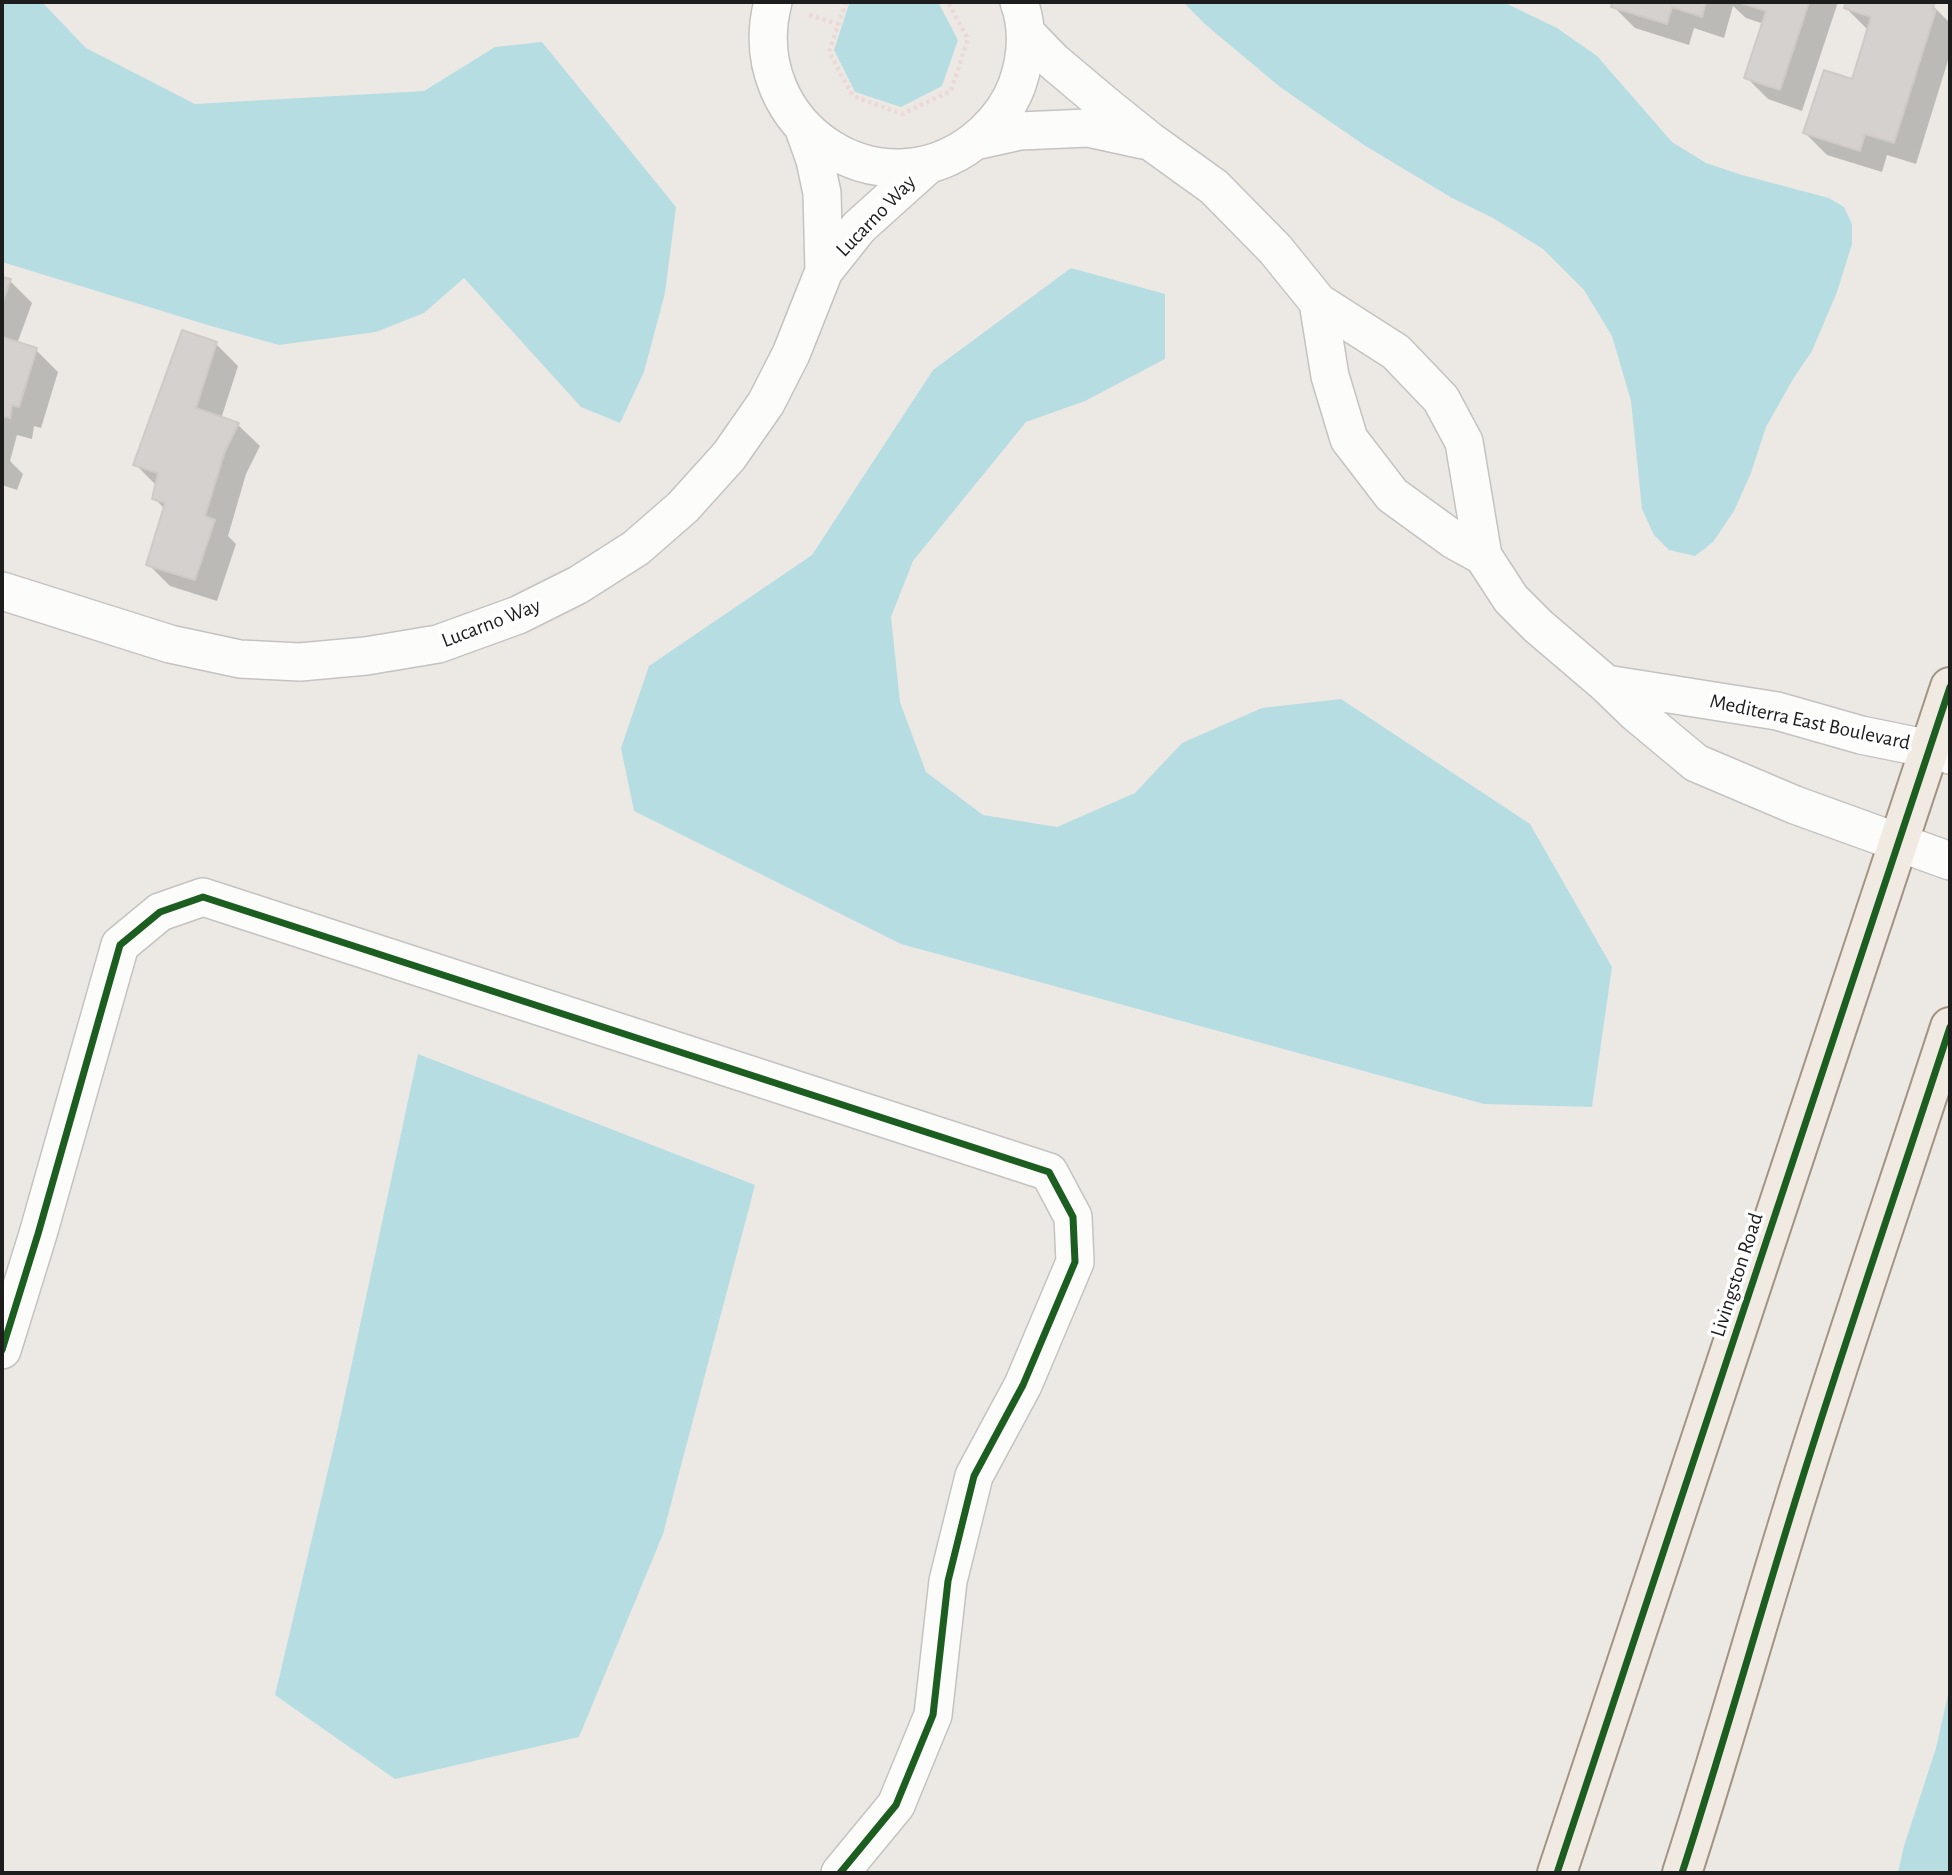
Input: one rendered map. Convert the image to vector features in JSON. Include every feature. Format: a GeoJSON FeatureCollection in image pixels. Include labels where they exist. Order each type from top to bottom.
{"type":"FeatureCollection","features":[{"type":"Feature","properties":{"kind":"main road","name":"Livingston Road"},"geometry":{"type":"LineString","coordinates":[[1557,1873],[1899,843],[1940,752],[1950,688]]}},
{"type":"Feature","properties":{"kind":"main road"},"geometry":{"type":"LineString","coordinates":[[1682,1873],[1800,1485],[1950,1027]]}},
{"type":"Feature","properties":{"kind":"street"},"geometry":{"type":"LineString","coordinates":[[773,2],[768,27],[768,49],[779,93],[790,112],[819,142],[853,160],[891,167],[929,164],[954,155],[975,141],[997,119],[1014,93],[1021,73],[1024,52],[1022,17]]}},
{"type":"Feature","properties":{"kind":"street"},"geometry":{"type":"LineString","coordinates":[[1022,17],[1053,61],[1150,141],[1214,187],[1275,249],[1318,302],[1396,352],[1441,399],[1464,442],[1483,556],[1511,599],[1538,626],[1696,763],[1795,805],[1950,861]]}},
{"type":"Feature","properties":{"kind":"street"},"geometry":{"type":"LineString","coordinates":[[975,141],[1020,131],[1088,128],[1150,141]]}},
{"type":"Feature","properties":{"kind":"street","name":"Lucarno Way"},"geometry":{"type":"LineString","coordinates":[[804,129],[815,160],[822,193],[824,271]]}},
{"type":"Feature","properties":{"kind":"street","name":"Lucarno Way"},"geometry":{"type":"LineString","coordinates":[[2,591],[170,644],[240,659],[300,662],[366,656],[438,644],[518,615],[578,585],[636,548],[683,508],[729,456],[766,403],[791,354],[824,271],[859,228],[929,164]]}},
{"type":"Feature","properties":{"kind":"street"},"geometry":{"type":"LineString","coordinates":[[1318,302],[1330,376],[1349,439],[1392,495],[1454,540],[1483,556]]}},
{"type":"Feature","properties":{"kind":"street","name":"Mediterra East Boulevard"},"geometry":{"type":"LineString","coordinates":[[1606,684],[1776,711],[1861,735],[1940,752]]}},
{"type":"Feature","properties":{"kind":"street"},"geometry":{"type":"LineString","coordinates":[[2,1350],[38,1234],[120,945],[160,912],[203,897],[1049,1172],[1073,1217],[1075,1262],[1023,1385],[974,1476],[948,1581],[933,1715],[896,1805],[840,1873]]}},
{"type":"Feature","properties":{"kind":"path"},"geometry":{"type":"LineString","coordinates":[[846,2],[829,52],[853,96],[902,114],[951,91],[968,38],[948,2]]}},
{"type":"Feature","properties":{"kind":"path"},"geometry":{"type":"LineString","coordinates":[[807,14],[838,24]]}},
{"type":"Feature","properties":{"kind":"water"},"geometry":{"type":"Polygon","coordinates":[[[2,2],[42,2],[86,48],[195,104],[424,91],[495,47],[542,42],[676,207],[665,293],[644,372],[620,423],[581,407],[464,278],[424,313],[376,332],[279,345],[2,262],[2,2]]]}},
{"type":"Feature","properties":{"kind":"water"},"geometry":{"type":"Polygon","coordinates":[[[938,2],[958,40],[942,86],[901,107],[855,92],[834,50],[849,4],[938,2]]]}},
{"type":"Feature","properties":{"kind":"water"},"geometry":{"type":"Polygon","coordinates":[[[1183,2],[1503,2],[1557,28],[1597,56],[1672,142],[1706,163],[1829,198],[1844,207],[1852,224],[1852,244],[1837,292],[1812,351],[1766,427],[1751,473],[1734,511],[1713,542],[1695,556],[1669,550],[1654,535],[1642,509],[1631,401],[1612,336],[1584,290],[1543,249],[1364,145],[1280,87],[1206,25],[1183,2]]]}},
{"type":"Feature","properties":{"kind":"water"},"geometry":{"type":"Polygon","coordinates":[[[1071,268],[1165,294],[1165,359],[1085,401],[1026,422],[913,561],[891,617],[900,702],[926,772],[983,815],[1057,827],[1135,793],[1182,743],[1262,708],[1341,699],[1530,824],[1612,967],[1592,1107],[1484,1104],[901,944],[634,811],[621,748],[649,666],[812,555],[933,370],[1071,268]]]}},
{"type":"Feature","properties":{"kind":"water"},"geometry":{"type":"Polygon","coordinates":[[[418,1054],[755,1185],[663,1534],[579,1737],[395,1779],[275,1695],[338,1428],[418,1054]]]}},
{"type":"Feature","properties":{"kind":"water"},"geometry":{"type":"Polygon","coordinates":[[[1950,1686],[1950,1873],[1898,1873],[1904,1846],[1936,1748],[1950,1686]]]}},
{"type":"Feature","properties":{"kind":"building"},"geometry":{"type":"Polygon","coordinates":[[[1612,2],[1706,2],[1702,17],[1672,7],[1667,24],[1611,7],[1612,2]]]}},
{"type":"Feature","properties":{"kind":"building"},"geometry":{"type":"Polygon","coordinates":[[[1738,2],[1809,2],[1780,90],[1744,78],[1766,11],[1738,2]]]}},
{"type":"Feature","properties":{"kind":"building"},"geometry":{"type":"Polygon","coordinates":[[[1846,2],[1926,2],[1934,4],[1932,9],[1936,10],[1894,143],[1865,134],[1860,151],[1803,133],[1824,70],[1852,79],[1871,17],[1844,8],[1846,2]]]}},
{"type":"Feature","properties":{"kind":"building"},"geometry":{"type":"Polygon","coordinates":[[[2,277],[11,279],[2,304],[2,277]]]}},
{"type":"Feature","properties":{"kind":"building"},"geometry":{"type":"Polygon","coordinates":[[[182,330],[217,342],[196,408],[239,423],[225,451],[205,516],[215,520],[195,580],[146,565],[165,503],[152,499],[158,473],[133,465],[182,330]]]}},
{"type":"Feature","properties":{"kind":"building"},"geometry":{"type":"Polygon","coordinates":[[[2,337],[37,348],[19,407],[12,405],[10,418],[2,416],[2,337]]]}},
{"type":"Feature","properties":{"kind":"cycle path"},"geometry":{"type":"LineString","coordinates":[[1557,1873],[1950,687]]}},
{"type":"Feature","properties":{"kind":"cycle path"},"geometry":{"type":"LineString","coordinates":[[2,1350],[38,1234],[120,945],[160,912],[203,897],[1049,1172],[1073,1217],[1075,1262],[1023,1385],[974,1476],[948,1581],[933,1715],[896,1805],[840,1873]]}},
{"type":"Feature","properties":{"kind":"cycle path"},"geometry":{"type":"LineString","coordinates":[[1682,1873],[1817,1431],[1950,1027]]}}]}
